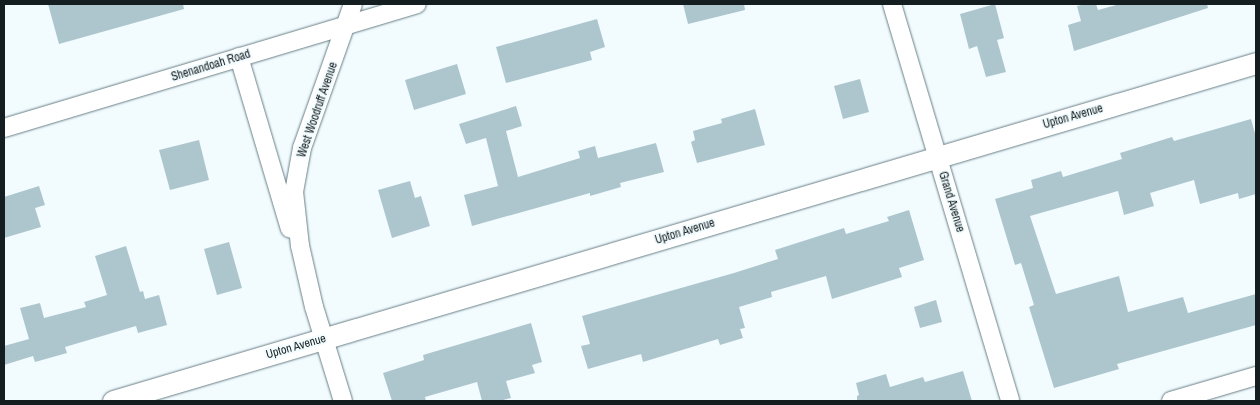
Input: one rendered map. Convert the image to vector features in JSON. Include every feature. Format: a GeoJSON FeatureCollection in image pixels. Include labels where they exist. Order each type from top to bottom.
{"type":"FeatureCollection","features":[{"type":"Feature","properties":{"kind":"street","name":"West Woodruff Avenue"},"geometry":{"type":"LineString","coordinates":[[314,307],[300,246],[294,192],[302,148],[354,4]]}},
{"type":"Feature","properties":{"kind":"street","name":"Shenandoah Road"},"geometry":{"type":"LineString","coordinates":[[4,128],[417,4]]}},
{"type":"Feature","properties":{"kind":"street","name":"Grand Avenue"},"geometry":{"type":"LineString","coordinates":[[892,4],[1010,401]]}},
{"type":"Feature","properties":{"kind":"street","name":"West Woodruff Avenue"},"geometry":{"type":"LineString","coordinates":[[239,57],[342,401]]}},
{"type":"Feature","properties":{"kind":"street","name":"Upton Avenue"},"geometry":{"type":"LineString","coordinates":[[113,401],[1256,63]]}},
{"type":"Feature","properties":{"kind":"street"},"geometry":{"type":"LineString","coordinates":[[1171,401],[1256,376]]}},
{"type":"Feature","properties":{"kind":"building"},"geometry":{"type":"Polygon","coordinates":[[[48,4],[183,4],[184,9],[59,44],[48,4]]]}},
{"type":"Feature","properties":{"kind":"building"},"geometry":{"type":"Polygon","coordinates":[[[683,4],[744,4],[745,10],[688,24],[683,4]]]}},
{"type":"Feature","properties":{"kind":"building"},"geometry":{"type":"Polygon","coordinates":[[[995,4],[1004,38],[997,40],[1006,72],[986,77],[977,46],[969,49],[960,14],[995,4]]]}},
{"type":"Feature","properties":{"kind":"building"},"geometry":{"type":"Polygon","coordinates":[[[1096,4],[1098,10],[1120,4],[1207,4],[1208,8],[1074,51],[1068,25],[1081,21],[1077,6],[1096,4]]]}},
{"type":"Feature","properties":{"kind":"building"},"geometry":{"type":"Polygon","coordinates":[[[597,19],[605,47],[590,52],[592,60],[506,83],[496,47],[597,19]]]}},
{"type":"Feature","properties":{"kind":"building"},"geometry":{"type":"Polygon","coordinates":[[[457,64],[466,94],[414,110],[405,80],[457,64]]]}},
{"type":"Feature","properties":{"kind":"building"},"geometry":{"type":"Polygon","coordinates":[[[860,79],[869,112],[843,119],[834,86],[860,79]]]}},
{"type":"Feature","properties":{"kind":"building"},"geometry":{"type":"Polygon","coordinates":[[[516,106],[522,126],[506,131],[518,177],[580,158],[578,151],[595,146],[598,158],[656,143],[664,172],[620,183],[621,187],[590,196],[590,193],[472,226],[464,195],[498,186],[486,138],[466,144],[459,124],[516,106]]]}},
{"type":"Feature","properties":{"kind":"building"},"geometry":{"type":"Polygon","coordinates":[[[755,109],[765,145],[697,163],[691,142],[695,140],[693,131],[722,123],[721,119],[755,109]]]}},
{"type":"Feature","properties":{"kind":"building"},"geometry":{"type":"Polygon","coordinates":[[[1251,119],[1256,137],[1256,194],[1239,199],[1238,193],[1200,204],[1194,180],[1150,193],[1154,206],[1124,215],[1118,191],[1030,216],[1056,294],[1119,276],[1128,312],[1183,297],[1188,313],[1256,294],[1256,325],[1117,364],[1119,369],[1054,388],[1029,307],[1034,305],[1021,263],[1015,265],[995,199],[1033,188],[1031,180],[1061,171],[1063,177],[1122,159],[1120,153],[1172,137],[1174,141],[1251,119]]]}},
{"type":"Feature","properties":{"kind":"building"},"geometry":{"type":"Polygon","coordinates":[[[199,140],[209,180],[170,190],[159,150],[199,140]]]}},
{"type":"Feature","properties":{"kind":"building"},"geometry":{"type":"Polygon","coordinates":[[[410,181],[415,198],[421,196],[430,226],[392,238],[378,190],[410,181]]]}},
{"type":"Feature","properties":{"kind":"building"},"geometry":{"type":"Polygon","coordinates":[[[39,186],[45,205],[35,208],[41,227],[4,238],[4,197],[39,186]]]}},
{"type":"Feature","properties":{"kind":"building"},"geometry":{"type":"Polygon","coordinates":[[[909,210],[924,260],[899,268],[902,277],[832,299],[826,276],[771,292],[772,297],[739,307],[745,328],[740,329],[743,338],[720,345],[718,339],[643,362],[641,354],[588,369],[581,346],[590,344],[582,316],[778,259],[775,250],[844,228],[846,234],[889,221],[887,217],[909,210]]]}},
{"type":"Feature","properties":{"kind":"building"},"geometry":{"type":"Polygon","coordinates":[[[229,242],[242,288],[217,295],[204,249],[229,242]]]}},
{"type":"Feature","properties":{"kind":"building"},"geometry":{"type":"Polygon","coordinates":[[[126,246],[140,292],[143,291],[145,299],[159,295],[167,325],[138,333],[136,326],[65,347],[67,353],[35,362],[33,356],[4,365],[4,346],[29,339],[20,308],[40,303],[44,318],[86,307],[84,302],[107,295],[95,256],[126,246]]]}},
{"type":"Feature","properties":{"kind":"building"},"geometry":{"type":"Polygon","coordinates":[[[936,300],[942,322],[920,328],[914,307],[936,300]]]}},
{"type":"Feature","properties":{"kind":"building"},"geometry":{"type":"Polygon","coordinates":[[[531,323],[542,362],[532,365],[535,373],[506,381],[511,398],[499,401],[482,401],[477,382],[425,397],[426,401],[392,401],[383,373],[424,360],[423,355],[531,323]]]}},
{"type":"Feature","properties":{"kind":"building"},"geometry":{"type":"Polygon","coordinates":[[[963,371],[972,401],[857,401],[857,396],[859,395],[856,383],[886,374],[890,387],[923,377],[925,382],[963,371]]]}}]}
